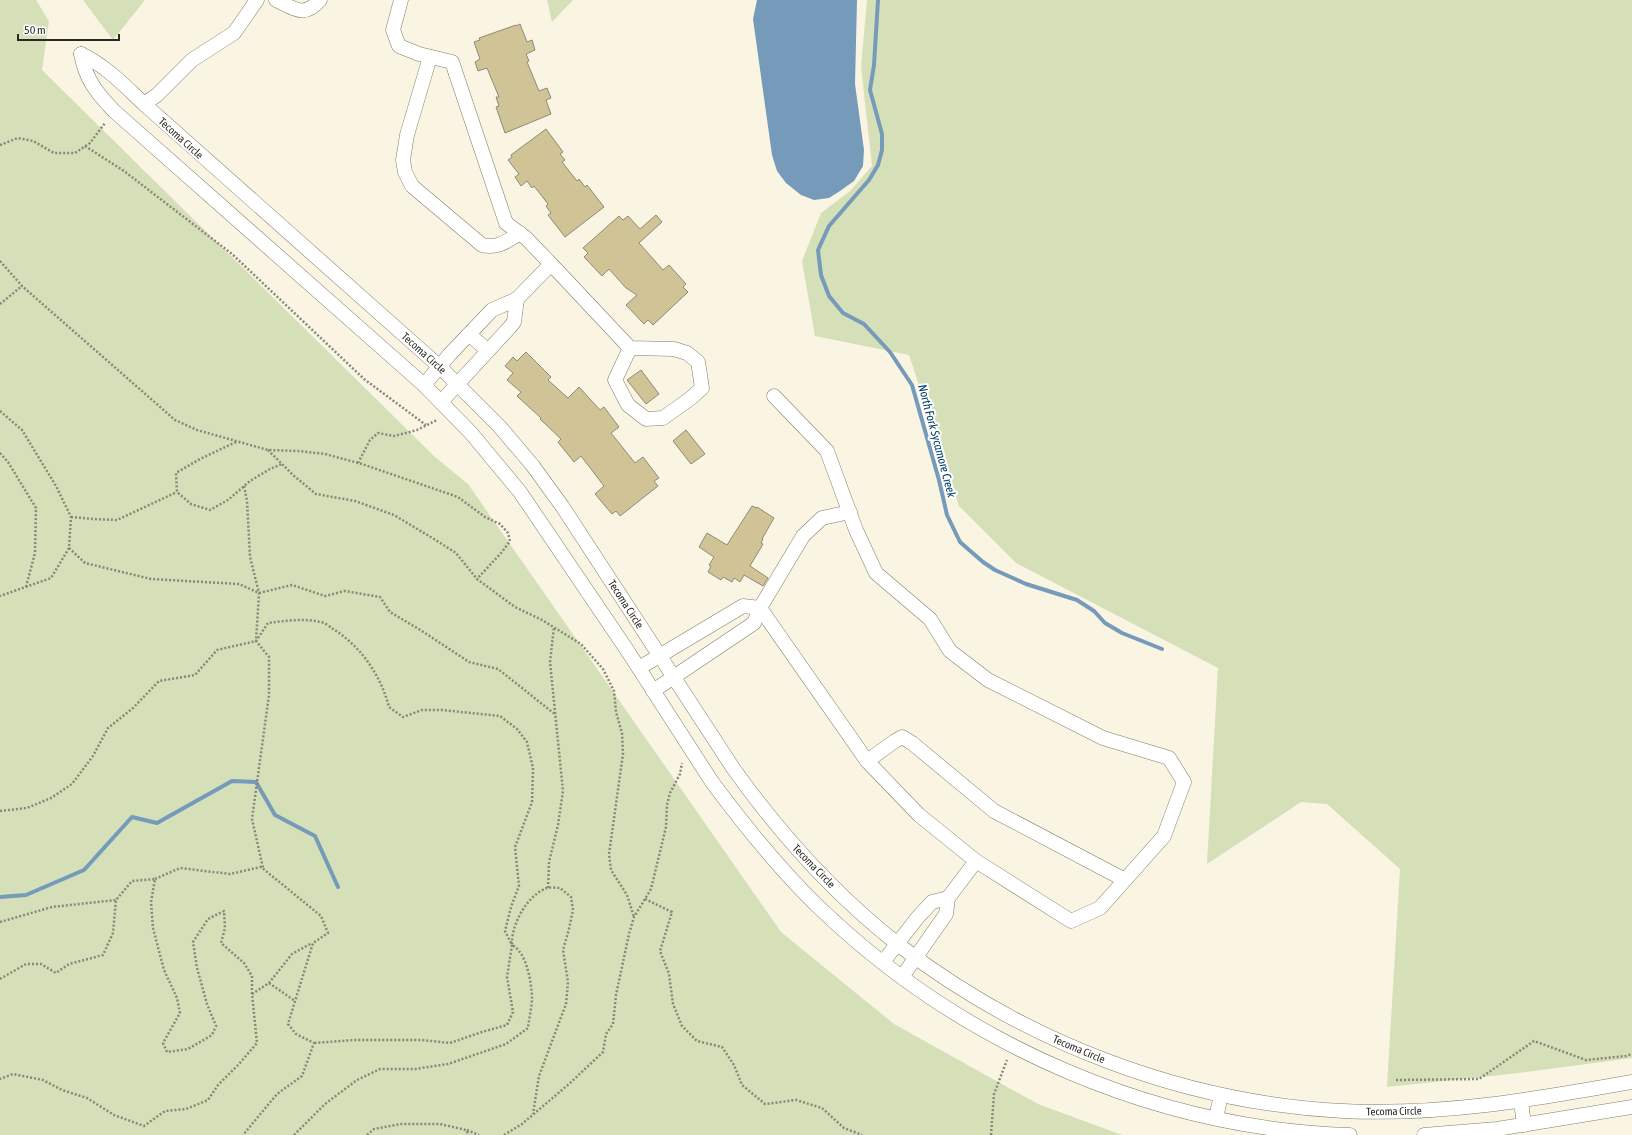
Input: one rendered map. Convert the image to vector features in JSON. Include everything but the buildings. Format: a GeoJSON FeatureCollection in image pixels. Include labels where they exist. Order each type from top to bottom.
{"type":"FeatureCollection","features":[{"type":"Feature","properties":{"kind":"street"},"geometry":{"type":"LineString","coordinates":[[144,104],[157,95],[192,60],[234,33],[257,0]]}},
{"type":"Feature","properties":{"kind":"street"},"geometry":{"type":"LineString","coordinates":[[276,0],[305,11],[312,9],[320,0]]}},
{"type":"Feature","properties":{"kind":"street"},"geometry":{"type":"LineString","coordinates":[[401,0],[393,30],[399,46],[430,57],[452,62],[506,223],[520,233],[552,264],[630,348],[674,349],[687,353],[698,362],[702,388],[691,398],[663,418],[646,419],[628,405],[614,380],[630,348]]}},
{"type":"Feature","properties":{"kind":"street","name":"Tecoma Circle"},"geometry":{"type":"LineString","coordinates":[[1350,1135],[1297,1132],[1216,1118],[1173,1108],[1126,1094],[1079,1076],[1032,1056],[967,1020],[925,994],[826,915],[774,861],[712,782],[639,668],[520,492],[471,433],[424,385],[114,111],[97,93],[87,78],[81,54],[110,71],[144,104],[440,367],[500,427],[533,466],[562,506],[733,768],[763,809],[830,884],[898,944],[916,957],[989,1005],[1072,1047],[1124,1067],[1221,1095],[1269,1103],[1343,1111],[1368,1112],[1443,1109],[1521,1101],[1632,1082]]}},
{"type":"Feature","properties":{"kind":"street"},"geometry":{"type":"LineString","coordinates":[[430,57],[407,135],[403,160],[405,172],[412,186],[444,215],[482,245],[491,247],[497,246],[520,233]]}},
{"type":"Feature","properties":{"kind":"street"},"geometry":{"type":"LineString","coordinates":[[424,385],[492,310],[517,299],[552,264]]}},
{"type":"Feature","properties":{"kind":"street"},"geometry":{"type":"LineString","coordinates":[[441,402],[514,322],[517,299]]}},
{"type":"Feature","properties":{"kind":"street"},"geometry":{"type":"LineString","coordinates":[[469,334],[488,351]]}},
{"type":"Feature","properties":{"kind":"street"},"geometry":{"type":"LineString","coordinates":[[639,668],[742,606],[760,608],[867,761],[919,815],[976,861],[1071,921],[1100,908],[1164,836],[1184,782],[1170,758],[1103,738],[988,680],[950,651],[930,619],[876,573],[850,512],[827,451],[774,396]]}},
{"type":"Feature","properties":{"kind":"street"},"geometry":{"type":"LineString","coordinates":[[653,691],[754,623],[760,608],[803,536],[822,518],[850,512]]}},
{"type":"Feature","properties":{"kind":"street"},"geometry":{"type":"LineString","coordinates":[[867,761],[895,741],[902,738],[912,743],[994,811],[1125,880]]}},
{"type":"Feature","properties":{"kind":"street"},"geometry":{"type":"LineString","coordinates":[[902,977],[946,914],[948,898],[976,861]]}},
{"type":"Feature","properties":{"kind":"street"},"geometry":{"type":"LineString","coordinates":[[883,962],[918,917],[932,902],[948,898]]}},
{"type":"Feature","properties":{"kind":"street"},"geometry":{"type":"LineString","coordinates":[[1216,1118],[1221,1095]]}},
{"type":"Feature","properties":{"kind":"street"},"geometry":{"type":"LineString","coordinates":[[1521,1101],[1524,1125]]}},
{"type":"Feature","properties":{"kind":"street"},"geometry":{"type":"LineString","coordinates":[[1424,1135],[1472,1132],[1524,1125],[1632,1107]]}},
{"type":"Feature","properties":{"kind":"path"},"geometry":{"type":"LineString","coordinates":[[0,145],[18,138],[33,141],[54,153],[75,153],[90,144],[105,123]]}},
{"type":"Feature","properties":{"kind":"path"},"geometry":{"type":"LineString","coordinates":[[86,146],[124,171],[232,254],[364,379],[426,425]]}},
{"type":"Feature","properties":{"kind":"path"},"geometry":{"type":"LineString","coordinates":[[0,261],[22,286],[174,420],[197,430],[268,450],[324,454],[358,463],[458,497],[485,517],[500,524],[508,533],[510,541],[477,579]]}},
{"type":"Feature","properties":{"kind":"path"},"geometry":{"type":"LineString","coordinates":[[0,304],[22,286]]}},
{"type":"Feature","properties":{"kind":"path"},"geometry":{"type":"LineString","coordinates":[[0,411],[22,430],[56,486],[71,516],[69,548],[51,578],[0,596]]}},
{"type":"Feature","properties":{"kind":"path"},"geometry":{"type":"LineString","coordinates":[[358,463],[370,440],[378,433],[394,436],[437,420]]}},
{"type":"Feature","properties":{"kind":"path"},"geometry":{"type":"LineString","coordinates":[[237,441],[200,459],[176,473],[177,492],[191,504],[210,510],[228,500],[250,481],[270,469],[282,464]]}},
{"type":"Feature","properties":{"kind":"path"},"geometry":{"type":"LineString","coordinates":[[268,450],[316,494],[355,501],[388,513],[428,535],[456,553],[477,579],[515,607],[581,644],[603,669],[614,691],[616,712],[622,733],[623,754],[609,854],[611,870],[627,895],[634,917]]}},
{"type":"Feature","properties":{"kind":"path"},"geometry":{"type":"LineString","coordinates":[[0,453],[8,462],[36,508],[35,553],[26,587]]}},
{"type":"Feature","properties":{"kind":"path"},"geometry":{"type":"LineString","coordinates":[[244,486],[247,501],[250,557],[259,593],[256,641],[269,657],[269,695],[252,819],[263,869]]}},
{"type":"Feature","properties":{"kind":"path"},"geometry":{"type":"LineString","coordinates":[[71,516],[94,520],[117,520],[177,492]]}},
{"type":"Feature","properties":{"kind":"path"},"geometry":{"type":"LineString","coordinates":[[69,548],[85,563],[151,579],[238,584],[259,593],[292,585],[325,596],[345,591],[380,597],[390,612],[469,662],[498,669],[556,715]]}},
{"type":"Feature","properties":{"kind":"path"},"geometry":{"type":"LineString","coordinates":[[0,810],[27,808],[50,798],[72,784],[93,756],[108,728],[133,708],[158,681],[195,675],[217,650],[256,641],[268,623],[295,620],[321,622],[341,634],[367,660],[385,691],[389,707],[403,717],[422,710],[442,710],[500,716],[517,729],[527,742],[533,768],[532,802],[515,847],[519,886],[511,907],[505,931],[512,945],[516,947],[526,962],[532,998],[528,1028],[506,1044],[448,1064],[416,1069],[380,1069],[357,1080],[325,1104],[294,1135]]}},
{"type":"Feature","properties":{"kind":"path"},"geometry":{"type":"LineString","coordinates":[[548,888],[549,862],[564,791],[550,662],[554,628]]}},
{"type":"Feature","properties":{"kind":"path"},"geometry":{"type":"LineString","coordinates":[[503,1135],[522,1124],[569,1084],[603,1052],[606,1034],[612,1024],[616,995],[634,917],[651,890],[666,827],[667,804],[670,793],[680,774],[682,763]]}},
{"type":"Feature","properties":{"kind":"path"},"geometry":{"type":"LineString","coordinates":[[0,979],[26,964],[41,964],[56,973],[69,964],[103,955],[113,933],[116,900],[132,881],[155,879],[180,868],[230,874],[261,867],[321,916],[328,933],[292,954],[269,983],[252,994]]}},
{"type":"Feature","properties":{"kind":"path"},"geometry":{"type":"LineString","coordinates":[[0,1079],[13,1074],[43,1080],[62,1090],[87,1098],[114,1115],[144,1126],[165,1111],[186,1109],[208,1100],[218,1085],[257,1043],[252,994],[252,976],[244,963],[221,943],[225,928],[224,911],[208,919],[193,942],[197,968],[207,1004],[216,1026],[212,1035],[188,1049],[168,1052],[163,1043],[180,1014],[177,998],[164,970],[153,928],[150,902],[155,879]]}},
{"type":"Feature","properties":{"kind":"path"},"geometry":{"type":"LineString","coordinates":[[313,943],[288,1024],[296,1034],[314,1043],[354,1040],[422,1040],[450,1043],[507,1025],[514,1012],[507,977],[512,936],[518,918],[531,899],[548,888],[560,888],[571,897],[573,910],[563,950],[568,982],[566,1004],[539,1076],[533,1114]]}},
{"type":"Feature","properties":{"kind":"path"},"geometry":{"type":"LineString","coordinates":[[646,899],[672,912],[660,951],[669,974],[673,1004],[682,1026],[697,1041],[722,1047],[734,1065],[742,1085],[765,1104],[796,1100],[822,1108],[844,1128],[862,1135]]}},
{"type":"Feature","properties":{"kind":"path"},"geometry":{"type":"LineString","coordinates":[[0,922],[52,907],[116,900]]}},
{"type":"Feature","properties":{"kind":"path"},"geometry":{"type":"LineString","coordinates":[[269,983],[294,1001]]}},
{"type":"Feature","properties":{"kind":"path"},"geometry":{"type":"LineString","coordinates":[[1396,1080],[1479,1079],[1534,1041],[1586,1060],[1626,1056],[1632,1054]]}},
{"type":"Feature","properties":{"kind":"path"},"geometry":{"type":"LineString","coordinates":[[243,1135],[277,1094],[302,1076],[314,1043]]}},
{"type":"Feature","properties":{"kind":"path"},"geometry":{"type":"LineString","coordinates":[[991,1135],[994,1094],[1007,1060]]}},
{"type":"Feature","properties":{"kind":"path"},"geometry":{"type":"LineString","coordinates":[[367,1135],[374,1129],[401,1124],[440,1124],[466,1130],[479,1135]]}},
{"type":"Feature","properties":{"kind":"path"},"geometry":{"type":"LineString","coordinates":[[466,1130],[469,1135]]}},
{"type":"Feature","properties":{"kind":"green space"},"geometry":{"type":"Polygon","coordinates":[[[0,0],[36,0],[49,21],[42,70],[435,457],[468,484],[781,932],[894,1024],[1038,1104],[1122,1135],[0,1135],[0,0]]]}},
{"type":"Feature","properties":{"kind":"green space"},"geometry":{"type":"Polygon","coordinates":[[[83,0],[145,0],[113,40],[83,0]]]}},
{"type":"Feature","properties":{"kind":"green space"},"geometry":{"type":"Polygon","coordinates":[[[547,0],[573,0],[552,22],[547,0]]]}},
{"type":"Feature","properties":{"kind":"green space"},"geometry":{"type":"Polygon","coordinates":[[[867,0],[1632,0],[1632,1058],[1510,1074],[1387,1087],[1400,869],[1327,804],[1301,802],[1207,864],[1218,668],[1016,563],[959,506],[909,355],[815,336],[802,261],[821,213],[850,191],[872,166],[861,67],[867,0]]]}},
{"type":"Feature","properties":{"kind":"water"},"geometry":{"type":"Polygon","coordinates":[[[757,0],[857,0],[855,84],[864,150],[863,166],[854,181],[829,198],[814,200],[801,195],[786,183],[777,171],[772,155],[753,19],[757,0]]]}},
{"type":"Feature","properties":{"kind":"waterway","name":"North Fork Sycamore Creek"},"geometry":{"type":"LineString","coordinates":[[878,0],[874,65],[870,90],[882,134],[882,150],[878,165],[869,180],[829,226],[818,250],[821,275],[829,296],[843,313],[864,324],[890,352],[912,385],[939,480],[947,515],[960,542],[983,562],[995,570],[1026,584],[1077,600],[1094,611],[1105,623],[1122,633],[1162,649]]}},
{"type":"Feature","properties":{"kind":"waterway"},"geometry":{"type":"LineString","coordinates":[[0,897],[26,895],[84,870],[132,817],[157,823],[232,781],[256,782],[275,815],[315,836],[338,887]]}}]}
